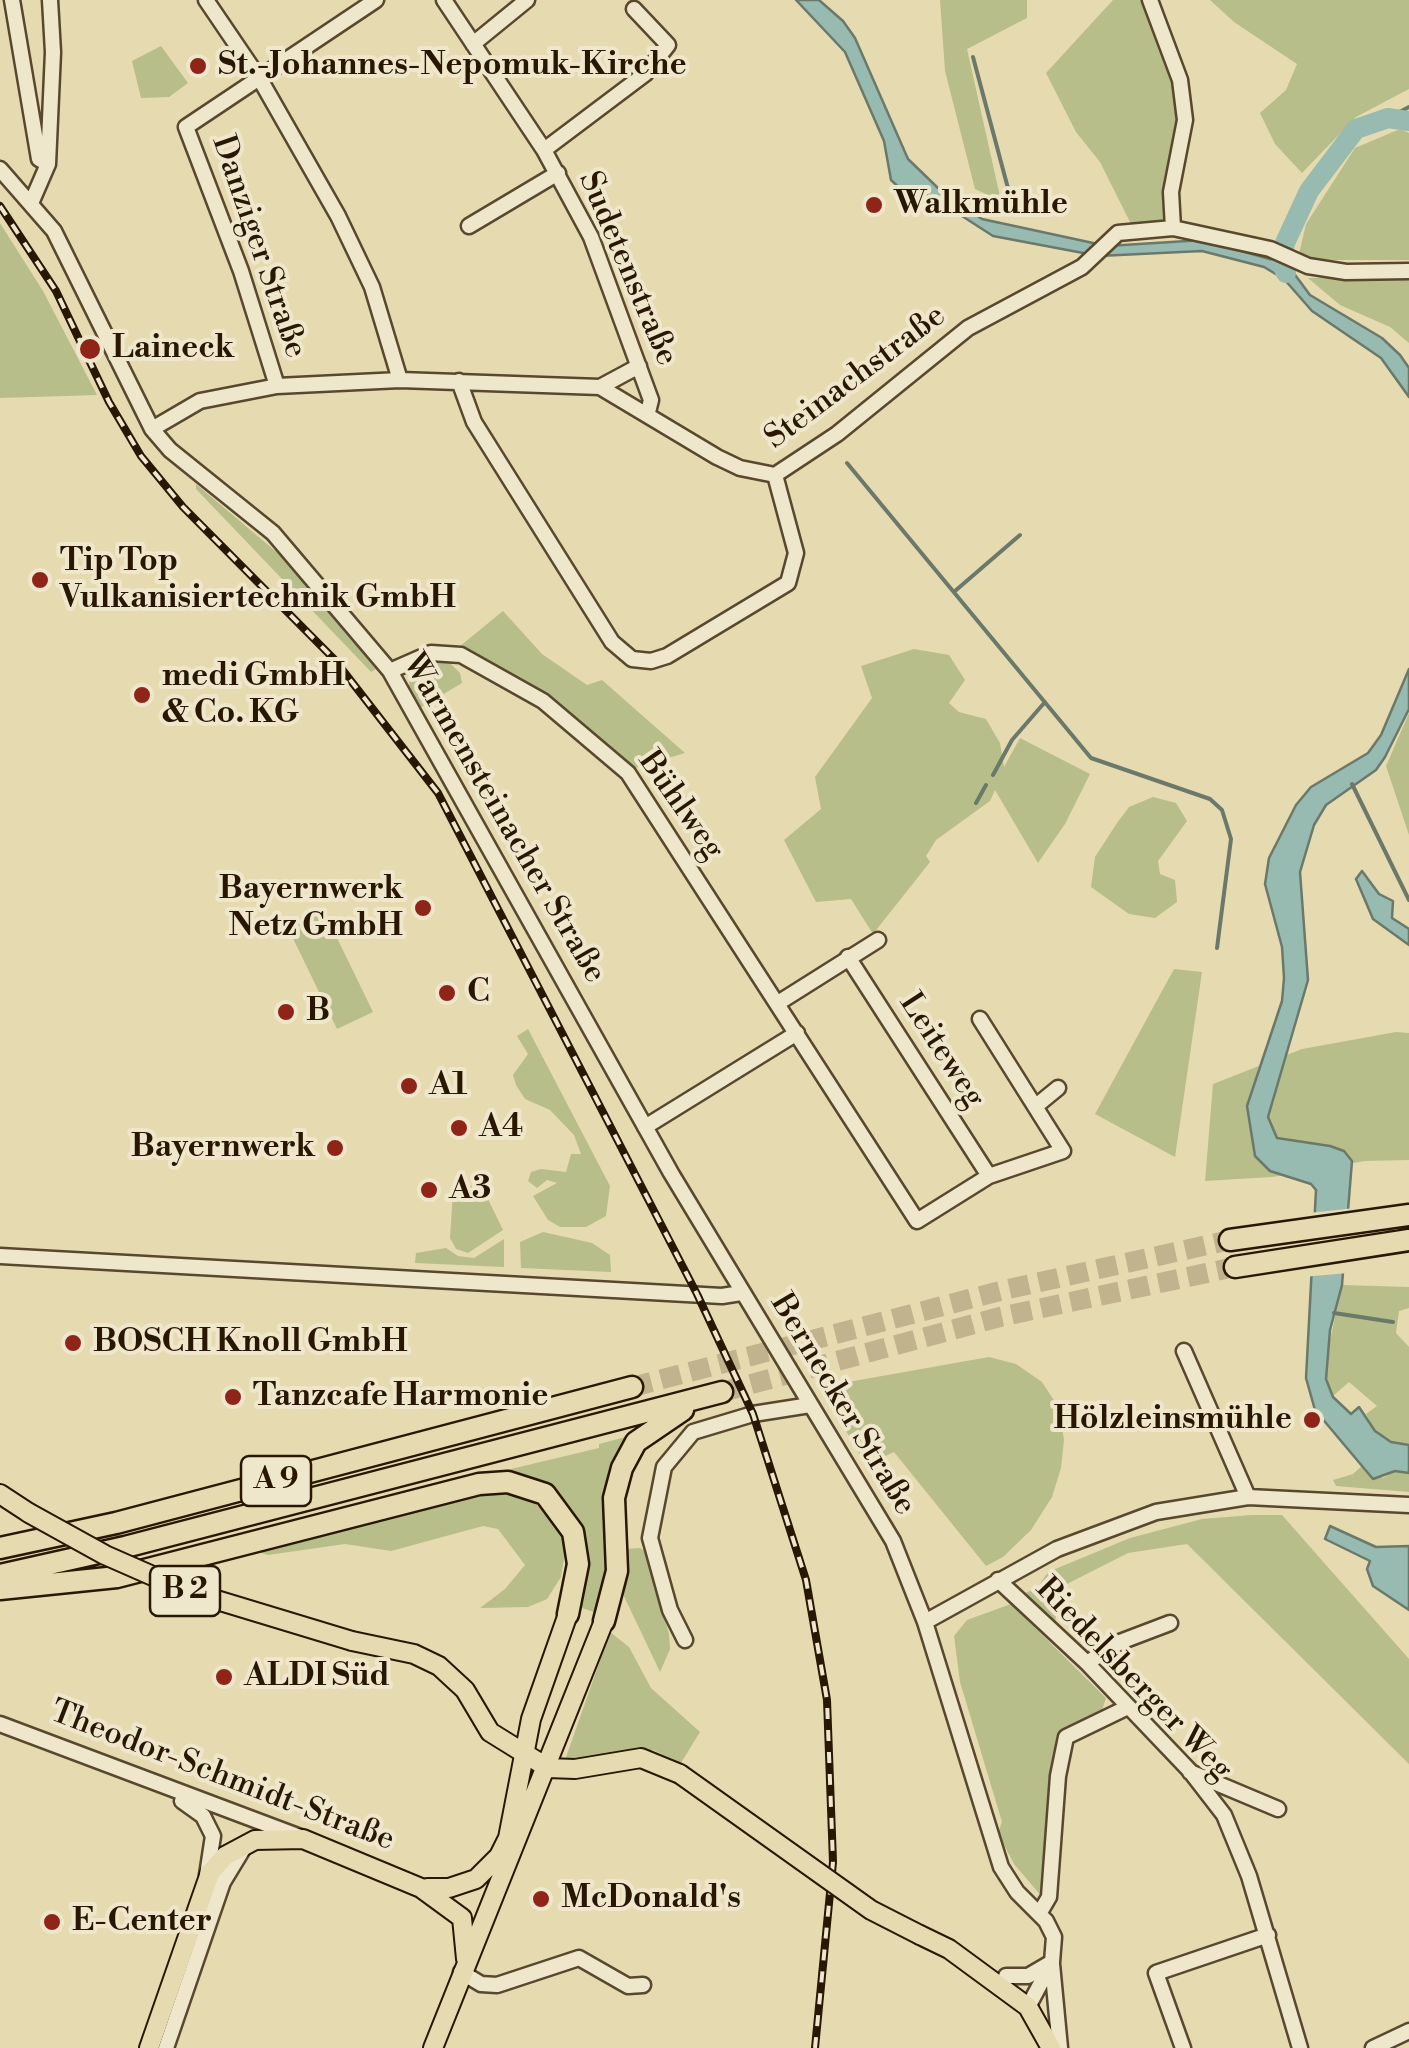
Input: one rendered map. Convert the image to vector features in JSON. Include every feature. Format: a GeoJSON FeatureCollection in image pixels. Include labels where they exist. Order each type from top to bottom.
{"type":"FeatureCollection","features":[{"type":"Feature","properties":{"kind":"highway"},"geometry":{"type":"LineString","coordinates":[[1230,1240],[1409,1216]]}},
{"type":"Feature","properties":{"kind":"highway"},"geometry":{"type":"LineString","coordinates":[[1235,1267],[1409,1240]]}},
{"type":"Feature","properties":{"kind":"highway","name":"A 9"},"geometry":{"type":"LineString","coordinates":[[0,1548],[116,1523],[632,1387]]}},
{"type":"Feature","properties":{"kind":"highway","name":"A 9"},"geometry":{"type":"LineString","coordinates":[[0,1575],[125,1548],[722,1392],[650,1429],[628,1453],[616,1484],[616,1571],[604,1621]]}},
{"type":"Feature","properties":{"kind":"highway"},"geometry":{"type":"LineString","coordinates":[[0,1589],[117,1577],[479,1484],[508,1482],[545,1494],[574,1532],[578,1564],[568,1614]]}},
{"type":"Feature","properties":{"kind":"main road","name":"B 2"},"geometry":{"type":"LineString","coordinates":[[0,1494],[105,1555],[187,1592],[352,1641],[414,1654],[439,1666],[465,1690],[490,1732],[548,1768],[574,1769],[641,1758],[680,1774],[871,1910],[949,1949],[1028,2007]]}},
{"type":"Feature","properties":{"kind":"main road"},"geometry":{"type":"LineString","coordinates":[[421,1888],[464,1884],[487,1870],[498,1856],[513,1822],[522,1755],[568,1614]]}},
{"type":"Feature","properties":{"kind":"main road"},"geometry":{"type":"LineString","coordinates":[[434,2048],[463,1965],[548,1768],[604,1621]]}},
{"type":"Feature","properties":{"kind":"main road"},"geometry":{"type":"LineString","coordinates":[[149,2048],[205,1883],[224,1856],[247,1843],[282,1836],[303,1839]]}},
{"type":"Feature","properties":{"kind":"main road","name":"Theodor-Schmidt-Straße"},"geometry":{"type":"LineString","coordinates":[[303,1839],[421,1888],[462,1918],[463,1965]]}},
{"type":"Feature","properties":{"kind":"main road"},"geometry":{"type":"LineString","coordinates":[[1028,2007],[1051,2048]]}},
{"type":"Feature","properties":{"kind":"street"},"geometry":{"type":"LineString","coordinates":[[12,0],[39,159],[48,164]]}},
{"type":"Feature","properties":{"kind":"street"},"geometry":{"type":"LineString","coordinates":[[32,201],[48,164],[54,52],[50,0]]}},
{"type":"Feature","properties":{"kind":"street"},"geometry":{"type":"LineString","coordinates":[[206,0],[261,81],[366,270],[400,380]]}},
{"type":"Feature","properties":{"kind":"street"},"geometry":{"type":"LineString","coordinates":[[261,81],[376,0]]}},
{"type":"Feature","properties":{"kind":"street","name":"Sudetenstraße"},"geometry":{"type":"LineString","coordinates":[[444,0],[544,150],[592,237],[651,400],[648,412]]}},
{"type":"Feature","properties":{"kind":"street"},"geometry":{"type":"LineString","coordinates":[[474,44],[527,0]]}},
{"type":"Feature","properties":{"kind":"street"},"geometry":{"type":"LineString","coordinates":[[1150,0],[1180,80],[1185,120],[1171,192],[1174,228]]}},
{"type":"Feature","properties":{"kind":"street"},"geometry":{"type":"LineString","coordinates":[[544,150],[645,74],[668,45],[634,9]]}},
{"type":"Feature","properties":{"kind":"street","name":"Danziger Straße"},"geometry":{"type":"LineString","coordinates":[[261,81],[186,127],[242,271],[277,386]]}},
{"type":"Feature","properties":{"kind":"street","name":"Warmensteinacher Straße"},"geometry":{"type":"LineString","coordinates":[[0,169],[32,201],[66,252],[118,369],[152,429],[170,450],[273,533],[390,671],[741,1293]]}},
{"type":"Feature","properties":{"kind":"street"},"geometry":{"type":"LineString","coordinates":[[469,226],[558,173]]}},
{"type":"Feature","properties":{"kind":"street","name":"Steinachstraße"},"geometry":{"type":"LineString","coordinates":[[152,429],[200,401],[277,386],[400,380],[600,386],[718,457],[740,468],[775,474],[801,462],[968,328],[1091,259],[1118,233],[1174,228],[1270,249],[1308,266],[1346,272],[1409,270]]}},
{"type":"Feature","properties":{"kind":"street"},"geometry":{"type":"LineString","coordinates":[[600,386],[639,366]]}},
{"type":"Feature","properties":{"kind":"street"},"geometry":{"type":"LineString","coordinates":[[459,381],[474,422],[612,642],[632,660],[664,658],[788,583],[796,554],[775,474]]}},
{"type":"Feature","properties":{"kind":"street","name":"Bühlweg"},"geometry":{"type":"LineString","coordinates":[[390,671],[431,653],[461,655],[543,701],[607,751],[633,780],[917,1221],[989,1176]]}},
{"type":"Feature","properties":{"kind":"street"},"geometry":{"type":"LineString","coordinates":[[778,1003],[878,940]]}},
{"type":"Feature","properties":{"kind":"street","name":"Leiteweg"},"geometry":{"type":"LineString","coordinates":[[848,957],[989,1176]]}},
{"type":"Feature","properties":{"kind":"street"},"geometry":{"type":"LineString","coordinates":[[980,1019],[1062,1147],[1061,1154],[989,1176]]}},
{"type":"Feature","properties":{"kind":"street"},"geometry":{"type":"LineString","coordinates":[[645,1127],[797,1033]]}},
{"type":"Feature","properties":{"kind":"street"},"geometry":{"type":"LineString","coordinates":[[1036,1106],[1058,1088]]}},
{"type":"Feature","properties":{"kind":"street","name":"Bernecker Straße"},"geometry":{"type":"LineString","coordinates":[[0,1256],[722,1296],[741,1293],[892,1541],[925,1622],[996,1854],[1008,1880],[1054,1937],[1052,1962],[1060,2048]]}},
{"type":"Feature","properties":{"kind":"street"},"geometry":{"type":"LineString","coordinates":[[1184,1351],[1248,1497]]}},
{"type":"Feature","properties":{"kind":"street"},"geometry":{"type":"LineString","coordinates":[[685,1640],[670,1610],[650,1538],[664,1467],[693,1432],[736,1418],[810,1405]]}},
{"type":"Feature","properties":{"kind":"street"},"geometry":{"type":"LineString","coordinates":[[925,1622],[1058,1549],[1124,1522],[1190,1505],[1248,1497],[1409,1505]]}},
{"type":"Feature","properties":{"kind":"street","name":"Riedelsberger Weg"},"geometry":{"type":"LineString","coordinates":[[998,1580],[1128,1706],[1190,1772],[1224,1816],[1268,1936],[1300,2048]]}},
{"type":"Feature","properties":{"kind":"street"},"geometry":{"type":"LineString","coordinates":[[1086,1663],[1120,1642],[1170,1623]]}},
{"type":"Feature","properties":{"kind":"street"},"geometry":{"type":"LineString","coordinates":[[1039,1914],[1049,1897],[1058,1776],[1066,1737],[1128,1706]]}},
{"type":"Feature","properties":{"kind":"street","name":"Theodor-Schmidt-Straße"},"geometry":{"type":"LineString","coordinates":[[0,1724],[303,1839]]}},
{"type":"Feature","properties":{"kind":"street"},"geometry":{"type":"LineString","coordinates":[[1190,1772],[1278,1809]]}},
{"type":"Feature","properties":{"kind":"street"},"geometry":{"type":"LineString","coordinates":[[155,1786],[194,1808],[209,1825],[214,1848],[205,1883]]}},
{"type":"Feature","properties":{"kind":"street"},"geometry":{"type":"LineString","coordinates":[[166,2048],[222,1882],[247,1843]]}},
{"type":"Feature","properties":{"kind":"street"},"geometry":{"type":"LineString","coordinates":[[1183,2048],[1156,1973],[1268,1936]]}},
{"type":"Feature","properties":{"kind":"street"},"geometry":{"type":"LineString","coordinates":[[463,1965],[482,1984],[498,1985],[579,1958],[628,1986],[644,1985]]}},
{"type":"Feature","properties":{"kind":"street"},"geometry":{"type":"LineString","coordinates":[[1006,1976],[1028,1976],[1052,1962]]}},
{"type":"Feature","properties":{"kind":"street"},"geometry":{"type":"LineString","coordinates":[[1028,2007],[1052,1962]]}},
{"type":"Feature","properties":{"kind":"street"},"geometry":{"type":"LineString","coordinates":[[1372,2048],[1409,2031]]}},
{"type":"Feature","properties":{"kind":"green space"},"geometry":{"type":"Polygon","coordinates":[[[940,0],[1027,0],[1027,18],[967,49],[1001,201],[975,189],[945,71],[940,0]]]}},
{"type":"Feature","properties":{"kind":"green space"},"geometry":{"type":"Polygon","coordinates":[[[1113,0],[1150,0],[1180,80],[1173,228],[1134,230],[1100,162],[1076,132],[1046,73],[1113,0]]]}},
{"type":"Feature","properties":{"kind":"green space"},"geometry":{"type":"Polygon","coordinates":[[[1210,0],[1409,0],[1409,89],[1356,117],[1302,173],[1275,144],[1260,113],[1286,90],[1297,64],[1234,22],[1210,0]]]}},
{"type":"Feature","properties":{"kind":"green space"},"geometry":{"type":"Polygon","coordinates":[[[161,46],[188,83],[169,97],[141,98],[132,61],[161,46]]]}},
{"type":"Feature","properties":{"kind":"green space"},"geometry":{"type":"Polygon","coordinates":[[[1400,129],[1409,133],[1409,260],[1320,260],[1299,254],[1306,224],[1355,148],[1400,129]]]}},
{"type":"Feature","properties":{"kind":"green space"},"geometry":{"type":"Polygon","coordinates":[[[0,223],[43,291],[97,395],[0,398],[0,223]]]}},
{"type":"Feature","properties":{"kind":"green space"},"geometry":{"type":"Polygon","coordinates":[[[1409,277],[1409,343],[1390,327],[1340,305],[1308,278],[1409,277]]]}},
{"type":"Feature","properties":{"kind":"green space"},"geometry":{"type":"Polygon","coordinates":[[[196,484],[280,555],[376,669],[371,672],[196,489],[196,484]]]}},
{"type":"Feature","properties":{"kind":"green space"},"geometry":{"type":"Polygon","coordinates":[[[503,611],[542,654],[587,685],[602,680],[685,753],[635,768],[549,696],[459,647],[503,611]]]}},
{"type":"Feature","properties":{"kind":"green space"},"geometry":{"type":"Polygon","coordinates":[[[914,649],[949,655],[965,680],[949,703],[959,712],[986,719],[1000,743],[1004,767],[1020,738],[1090,774],[1065,824],[1038,863],[995,790],[990,801],[936,840],[926,856],[930,862],[873,934],[851,899],[816,902],[784,840],[821,809],[815,777],[872,698],[861,666],[914,649]]]}},
{"type":"Feature","properties":{"kind":"green space"},"geometry":{"type":"Polygon","coordinates":[[[447,660],[460,673],[462,683],[420,708],[409,688],[410,673],[427,663],[447,660]]]}},
{"type":"Feature","properties":{"kind":"green space"},"geometry":{"type":"Polygon","coordinates":[[[1409,713],[1409,835],[1386,766],[1409,713]]]}},
{"type":"Feature","properties":{"kind":"green space"},"geometry":{"type":"Polygon","coordinates":[[[1153,797],[1176,803],[1187,821],[1158,861],[1160,874],[1175,880],[1177,902],[1155,918],[1129,914],[1091,887],[1095,857],[1117,823],[1129,807],[1153,797]]]}},
{"type":"Feature","properties":{"kind":"green space"},"geometry":{"type":"Polygon","coordinates":[[[322,907],[373,1012],[337,1029],[286,924],[322,907]]]}},
{"type":"Feature","properties":{"kind":"green space"},"geometry":{"type":"Polygon","coordinates":[[[1174,969],[1202,972],[1175,1157],[1095,1114],[1174,969]]]}},
{"type":"Feature","properties":{"kind":"green space"},"geometry":{"type":"Polygon","coordinates":[[[528,1029],[610,1186],[606,1216],[586,1227],[560,1227],[548,1220],[533,1196],[557,1183],[547,1180],[537,1188],[528,1181],[531,1172],[541,1169],[566,1172],[571,1154],[581,1154],[574,1135],[550,1110],[525,1099],[516,1085],[513,1075],[528,1054],[517,1036],[528,1029]]]}},
{"type":"Feature","properties":{"kind":"green space"},"geometry":{"type":"Polygon","coordinates":[[[1409,1033],[1409,1160],[1365,1161],[1272,1177],[1205,1181],[1213,1084],[1302,1049],[1409,1033]]]}},
{"type":"Feature","properties":{"kind":"green space"},"geometry":{"type":"Polygon","coordinates":[[[461,1179],[487,1197],[503,1230],[468,1253],[456,1249],[450,1238],[453,1192],[461,1179]]]}},
{"type":"Feature","properties":{"kind":"green space"},"geometry":{"type":"Polygon","coordinates":[[[543,1232],[592,1243],[610,1255],[611,1272],[521,1268],[520,1242],[543,1232]]]}},
{"type":"Feature","properties":{"kind":"green space"},"geometry":{"type":"Polygon","coordinates":[[[504,1239],[504,1267],[415,1263],[416,1253],[446,1248],[458,1256],[474,1258],[504,1239]]]}},
{"type":"Feature","properties":{"kind":"green space"},"geometry":{"type":"Polygon","coordinates":[[[1342,1285],[1409,1287],[1409,1308],[1399,1311],[1396,1333],[1409,1347],[1409,1445],[1391,1442],[1375,1431],[1366,1414],[1377,1406],[1349,1382],[1333,1396],[1326,1379],[1326,1359],[1342,1285]]]}},
{"type":"Feature","properties":{"kind":"green space"},"geometry":{"type":"Polygon","coordinates":[[[989,1357],[1016,1364],[1042,1382],[1059,1408],[1064,1440],[1052,1497],[1031,1530],[1003,1557],[986,1566],[894,1452],[866,1465],[820,1387],[989,1357]]]}},
{"type":"Feature","properties":{"kind":"green space"},"geometry":{"type":"Polygon","coordinates":[[[637,1434],[606,1498],[607,1583],[600,1614],[579,1607],[586,1549],[581,1529],[555,1494],[448,1484],[599,1448],[599,1444],[637,1434]]]}},
{"type":"Feature","properties":{"kind":"green space"},"geometry":{"type":"Polygon","coordinates":[[[1364,1464],[1383,1478],[1395,1471],[1409,1473],[1409,1492],[1336,1486],[1333,1480],[1353,1474],[1364,1464]]]}},
{"type":"Feature","properties":{"kind":"green space"},"geometry":{"type":"Polygon","coordinates":[[[493,1488],[518,1494],[538,1506],[561,1535],[565,1553],[561,1577],[547,1599],[528,1607],[480,1608],[505,1589],[525,1565],[498,1529],[483,1526],[391,1551],[345,1544],[268,1555],[251,1550],[493,1488]]]}},
{"type":"Feature","properties":{"kind":"green space"},"geometry":{"type":"Polygon","coordinates":[[[1282,1515],[1409,1659],[1409,1764],[1187,1544],[1128,1553],[1059,1588],[1055,1624],[1023,1594],[1037,1588],[1048,1572],[1130,1538],[1202,1519],[1282,1515]]]}},
{"type":"Feature","properties":{"kind":"green space"},"geometry":{"type":"Polygon","coordinates":[[[624,1549],[645,1551],[669,1634],[670,1649],[660,1672],[621,1590],[624,1549]]]}},
{"type":"Feature","properties":{"kind":"green space"},"geometry":{"type":"Polygon","coordinates":[[[1011,1604],[1106,1698],[1101,1713],[1067,1728],[1057,1746],[1043,1898],[1014,1864],[998,1833],[1002,1822],[960,1682],[954,1636],[967,1620],[1011,1604]]]}},
{"type":"Feature","properties":{"kind":"green space"},"geometry":{"type":"Polygon","coordinates":[[[610,1632],[629,1647],[651,1688],[700,1732],[681,1763],[653,1750],[565,1760],[610,1632]]]}},
{"type":"Feature","properties":{"kind":"water"},"geometry":{"type":"Polygon","coordinates":[[[796,0],[819,0],[843,21],[855,38],[908,159],[938,188],[982,219],[1107,246],[1203,240],[1287,264],[1310,295],[1382,338],[1400,355],[1409,368],[1409,397],[1381,358],[1312,311],[1284,279],[1264,267],[1202,251],[1099,256],[993,236],[931,196],[907,195],[891,180],[884,141],[845,52],[796,0]]]}},
{"type":"Feature","properties":{"kind":"water"},"geometry":{"type":"Polygon","coordinates":[[[1409,669],[1409,709],[1385,757],[1376,770],[1326,805],[1314,825],[1300,872],[1308,980],[1268,1117],[1277,1138],[1330,1146],[1344,1151],[1352,1161],[1342,1285],[1330,1330],[1326,1379],[1333,1397],[1351,1414],[1359,1407],[1375,1431],[1391,1442],[1409,1445],[1409,1473],[1395,1471],[1373,1479],[1315,1410],[1306,1378],[1316,1190],[1311,1184],[1270,1171],[1255,1156],[1247,1106],[1282,1001],[1282,947],[1265,884],[1269,858],[1296,805],[1311,787],[1368,753],[1381,735],[1409,669]]]}},
{"type":"Feature","properties":{"kind":"water"},"geometry":{"type":"Polygon","coordinates":[[[1362,871],[1379,894],[1393,901],[1392,918],[1409,929],[1409,945],[1373,919],[1356,879],[1362,871]]]}},
{"type":"Feature","properties":{"kind":"water"},"geometry":{"type":"Polygon","coordinates":[[[1330,1526],[1376,1547],[1409,1546],[1409,1610],[1373,1586],[1367,1569],[1370,1561],[1325,1539],[1330,1526]]]}},
{"type":"Feature","properties":{"kind":"pier"},"geometry":{"type":"Polygon","coordinates":[[[1355,1208],[1348,1273],[1303,1277],[1309,1213],[1355,1208]]]}},
{"type":"Feature","properties":{"kind":"waterway"},"geometry":{"type":"LineString","coordinates":[[973,57],[1013,207]]}},
{"type":"Feature","properties":{"kind":"waterway"},"geometry":{"type":"LineString","coordinates":[[1388,118],[1409,107]]}},
{"type":"Feature","properties":{"kind":"waterway"},"geometry":{"type":"LineString","coordinates":[[1286,273],[1281,263],[1285,243],[1309,191],[1356,129],[1388,118],[1409,121]]}},
{"type":"Feature","properties":{"kind":"waterway"},"geometry":{"type":"LineString","coordinates":[[847,463],[1091,758],[1210,799],[1222,810],[1231,839],[1217,948]]}},
{"type":"Feature","properties":{"kind":"waterway"},"geometry":{"type":"LineString","coordinates":[[955,591],[1020,535]]}},
{"type":"Feature","properties":{"kind":"waterway"},"geometry":{"type":"LineString","coordinates":[[993,775],[1012,740],[1045,702]]}},
{"type":"Feature","properties":{"kind":"waterway"},"geometry":{"type":"LineString","coordinates":[[1352,784],[1409,900]]}},
{"type":"Feature","properties":{"kind":"waterway"},"geometry":{"type":"LineString","coordinates":[[976,803],[986,785]]}},
{"type":"Feature","properties":{"kind":"waterway"},"geometry":{"type":"LineString","coordinates":[[1334,1313],[1393,1322]]}},
{"type":"Feature","properties":{"kind":"tunnel"},"geometry":{"type":"LineString","coordinates":[[632,1387],[1004,1290],[1230,1240]]}},
{"type":"Feature","properties":{"kind":"tunnel"},"geometry":{"type":"LineString","coordinates":[[722,1392],[1000,1317],[1235,1267]]}},
{"type":"Feature","properties":{"kind":"railway"},"geometry":{"type":"LineString","coordinates":[[0,206],[56,291],[109,402],[141,456],[183,507],[334,659],[438,793],[697,1294],[753,1414],[806,1580],[827,1700],[833,1862],[815,2048]]}},
{"type":"Feature","properties":{"kind":"place","name":"St.-Johannes-Nepomuk-Kirche"},"geometry":{"type":"Point","coordinates":[198,66]}},
{"type":"Feature","properties":{"kind":"place","name":"Walkmühle"},"geometry":{"type":"Point","coordinates":[874,205]}},
{"type":"Feature","properties":{"kind":"place","name":"Laineck"},"geometry":{"type":"Point","coordinates":[90,349]}},
{"type":"Feature","properties":{"kind":"place","name":"Tip Top Vulkanisiertechnik GmbH"},"geometry":{"type":"Point","coordinates":[40,580]}},
{"type":"Feature","properties":{"kind":"place","name":"medi GmbH & Co. KG"},"geometry":{"type":"Point","coordinates":[142,695]}},
{"type":"Feature","properties":{"kind":"place","name":"Bayernwerk Netz GmbH"},"geometry":{"type":"Point","coordinates":[423,908]}},
{"type":"Feature","properties":{"kind":"place","name":"C"},"geometry":{"type":"Point","coordinates":[447,993]}},
{"type":"Feature","properties":{"kind":"place","name":"B"},"geometry":{"type":"Point","coordinates":[286,1012]}},
{"type":"Feature","properties":{"kind":"place","name":"A1"},"geometry":{"type":"Point","coordinates":[409,1086]}},
{"type":"Feature","properties":{"kind":"place","name":"A4"},"geometry":{"type":"Point","coordinates":[459,1128]}},
{"type":"Feature","properties":{"kind":"place","name":"Bayernwerk"},"geometry":{"type":"Point","coordinates":[335,1148]}},
{"type":"Feature","properties":{"kind":"place","name":"A3"},"geometry":{"type":"Point","coordinates":[429,1190]}},
{"type":"Feature","properties":{"kind":"place","name":"BOSCH Knoll GmbH"},"geometry":{"type":"Point","coordinates":[73,1343]}},
{"type":"Feature","properties":{"kind":"place","name":"Tanzcafe Harmonie"},"geometry":{"type":"Point","coordinates":[233,1397]}},
{"type":"Feature","properties":{"kind":"place","name":"Hölzleinsmühle"},"geometry":{"type":"Point","coordinates":[1312,1420]}},
{"type":"Feature","properties":{"kind":"place","name":"ALDI Süd"},"geometry":{"type":"Point","coordinates":[224,1677]}},
{"type":"Feature","properties":{"kind":"place","name":"McDonald's"},"geometry":{"type":"Point","coordinates":[541,1899]}},
{"type":"Feature","properties":{"kind":"place","name":"E-Center"},"geometry":{"type":"Point","coordinates":[52,1922]}}]}
